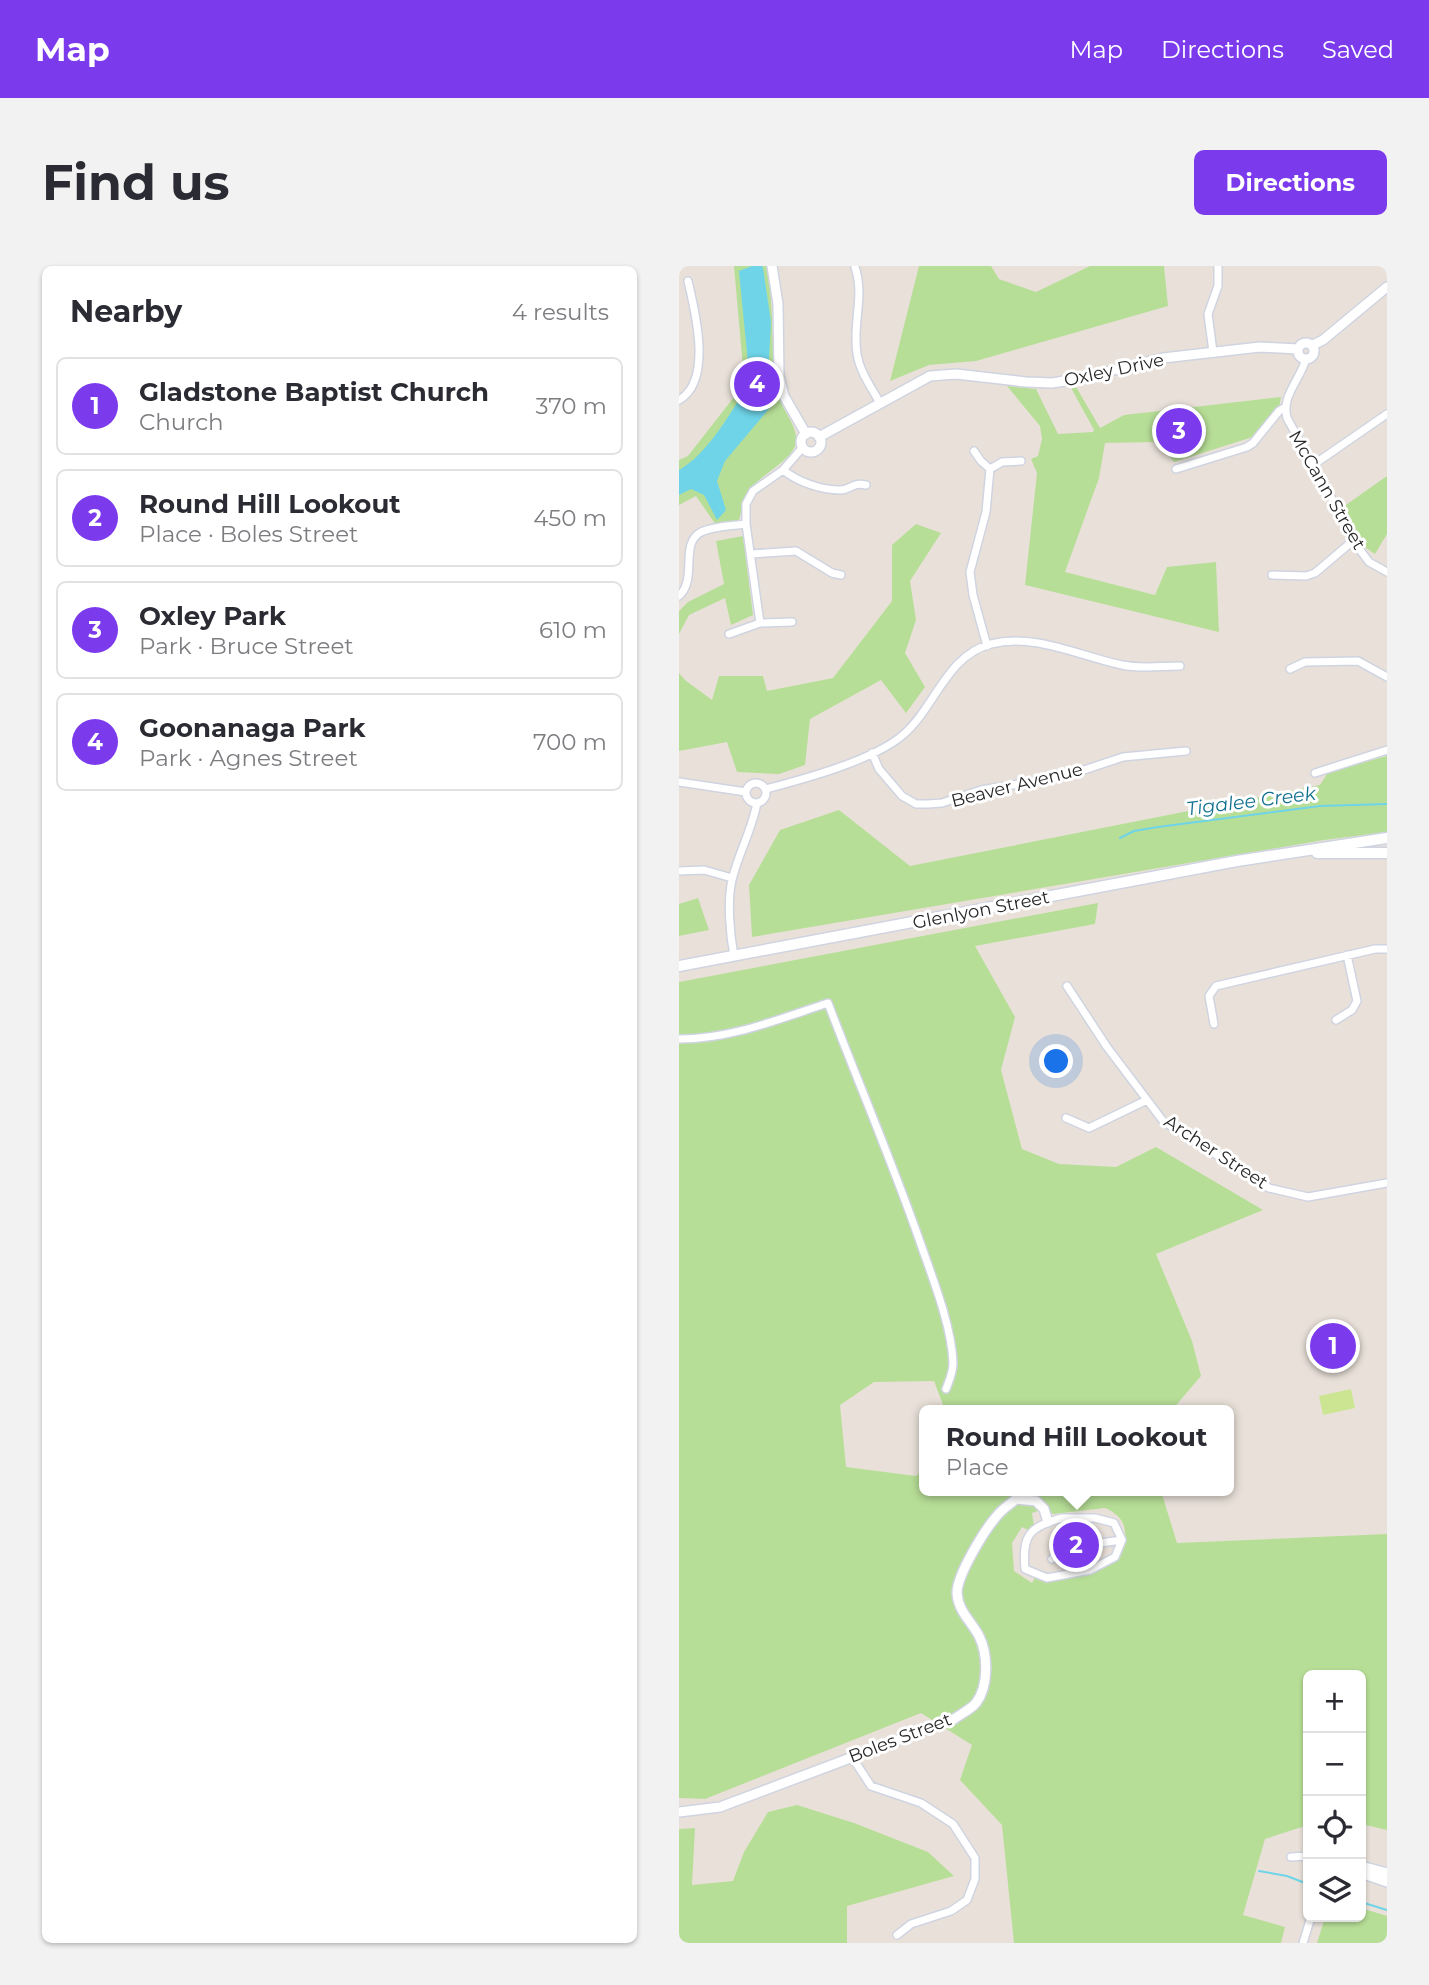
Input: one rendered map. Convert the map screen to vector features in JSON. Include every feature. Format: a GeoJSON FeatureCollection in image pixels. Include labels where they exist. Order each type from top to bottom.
{"type":"FeatureCollection","features":[{"type":"Feature","properties":{"kind":"main road","name":"Glenlyon Street"},"geometry":{"type":"LineString","coordinates":[[679,966],[1282,853],[1387,838]]}},
{"type":"Feature","properties":{"kind":"main road","name":"Glenlyon Street"},"geometry":{"type":"LineString","coordinates":[[1282,853],[1387,853]]}},
{"type":"Feature","properties":{"kind":"street"},"geometry":{"type":"LineString","coordinates":[[772,266],[778,304],[779,376],[784,396],[806,434]]}},
{"type":"Feature","properties":{"kind":"street"},"geometry":{"type":"LineString","coordinates":[[1213,352],[1208,314],[1218,286],[1218,266]]}},
{"type":"Feature","properties":{"kind":"street"},"geometry":{"type":"LineString","coordinates":[[855,267],[860,282],[857,357],[880,403]]}},
{"type":"Feature","properties":{"kind":"street"},"geometry":{"type":"LineString","coordinates":[[679,400],[690,391],[699,351],[697,318],[688,281]]}},
{"type":"Feature","properties":{"kind":"street"},"geometry":{"type":"LineString","coordinates":[[1313,345],[1315,354],[1311,358],[1300,356],[1298,349],[1304,343],[1313,345],[1323,340],[1387,287]]}},
{"type":"Feature","properties":{"kind":"street","name":"Oxley Drive"},"geometry":{"type":"LineString","coordinates":[[819,437],[930,376],[956,373],[1026,382],[1064,382],[1163,358],[1264,346],[1298,349]]}},
{"type":"Feature","properties":{"kind":"street","name":"McCann Street"},"geometry":{"type":"LineString","coordinates":[[1305,359],[1286,400],[1285,408],[1291,427],[1355,540],[1370,562],[1387,572]]}},
{"type":"Feature","properties":{"kind":"street"},"geometry":{"type":"LineString","coordinates":[[1176,469],[1247,447],[1279,411],[1285,408]]}},
{"type":"Feature","properties":{"kind":"street"},"geometry":{"type":"LineString","coordinates":[[1313,465],[1387,414]]}},
{"type":"Feature","properties":{"kind":"street"},"geometry":{"type":"LineString","coordinates":[[813,433],[819,437],[821,445],[816,451],[809,452],[803,447],[802,440],[806,434],[813,433]]}},
{"type":"Feature","properties":{"kind":"street"},"geometry":{"type":"LineString","coordinates":[[760,623],[745,511],[749,497],[758,486],[783,470],[803,447]]}},
{"type":"Feature","properties":{"kind":"street"},"geometry":{"type":"LineString","coordinates":[[974,451],[990,469]]}},
{"type":"Feature","properties":{"kind":"street"},"geometry":{"type":"LineString","coordinates":[[990,469],[1002,462],[1021,461]]}},
{"type":"Feature","properties":{"kind":"street"},"geometry":{"type":"LineString","coordinates":[[987,646],[973,595],[970,572],[986,512],[990,469]]}},
{"type":"Feature","properties":{"kind":"street"},"geometry":{"type":"LineString","coordinates":[[783,470],[800,481],[835,489],[844,490],[855,484],[866,485]]}},
{"type":"Feature","properties":{"kind":"street"},"geometry":{"type":"LineString","coordinates":[[679,596],[687,585],[686,552],[692,539],[708,530],[746,524]]}},
{"type":"Feature","properties":{"kind":"street"},"geometry":{"type":"LineString","coordinates":[[1272,575],[1305,576],[1315,573],[1355,540]]}},
{"type":"Feature","properties":{"kind":"street"},"geometry":{"type":"LineString","coordinates":[[751,554],[796,551],[832,573],[841,575]]}},
{"type":"Feature","properties":{"kind":"street"},"geometry":{"type":"LineString","coordinates":[[729,634],[760,623],[792,622]]}},
{"type":"Feature","properties":{"kind":"street"},"geometry":{"type":"LineString","coordinates":[[766,789],[805,779],[872,753],[904,735],[919,720],[960,662],[977,649],[987,646],[1011,641],[1032,642],[1129,666],[1181,666]]}},
{"type":"Feature","properties":{"kind":"street"},"geometry":{"type":"LineString","coordinates":[[1290,669],[1305,662],[1359,661],[1387,677]]}},
{"type":"Feature","properties":{"kind":"street"},"geometry":{"type":"LineString","coordinates":[[1315,773],[1387,750]]}},
{"type":"Feature","properties":{"kind":"street","name":"Beaver Avenue"},"geometry":{"type":"LineString","coordinates":[[872,753],[879,769],[902,796],[916,804],[928,804],[942,803],[981,790],[1063,777],[1123,757],[1186,751]]}},
{"type":"Feature","properties":{"kind":"street"},"geometry":{"type":"LineString","coordinates":[[679,782],[746,792]]}},
{"type":"Feature","properties":{"kind":"street"},"geometry":{"type":"LineString","coordinates":[[754,782],[766,789],[764,800],[750,802],[746,792],[748,786],[754,782]]}},
{"type":"Feature","properties":{"kind":"street"},"geometry":{"type":"LineString","coordinates":[[734,956],[730,888],[754,822],[757,803]]}},
{"type":"Feature","properties":{"kind":"street"},"geometry":{"type":"LineString","coordinates":[[679,872],[704,870],[732,878]]}},
{"type":"Feature","properties":{"kind":"street"},"geometry":{"type":"LineString","coordinates":[[1214,1024],[1209,996],[1216,986],[1347,955],[1387,949]]}},
{"type":"Feature","properties":{"kind":"street"},"geometry":{"type":"LineString","coordinates":[[1336,1020],[1352,1010],[1357,1001],[1347,955]]}},
{"type":"Feature","properties":{"kind":"street","name":"Archer Street"},"geometry":{"type":"LineString","coordinates":[[1067,986],[1107,1047],[1163,1121],[1269,1188],[1308,1197],[1387,1183]]}},
{"type":"Feature","properties":{"kind":"street"},"geometry":{"type":"LineString","coordinates":[[679,1039],[700,1039],[736,1033],[828,1003],[903,1192],[933,1279],[953,1362],[946,1389]]}},
{"type":"Feature","properties":{"kind":"street"},"geometry":{"type":"LineString","coordinates":[[1066,1118],[1089,1128],[1147,1100]]}},
{"type":"Feature","properties":{"kind":"street","name":"Boles Street"},"geometry":{"type":"LineString","coordinates":[[679,1812],[720,1807],[954,1719],[977,1703],[985,1681],[986,1658],[979,1637],[962,1613],[957,1592],[965,1568],[983,1533],[997,1514],[1016,1499],[1036,1501],[1044,1509],[1048,1522]]}},
{"type":"Feature","properties":{"kind":"street"},"geometry":{"type":"LineString","coordinates":[[1062,1518],[1095,1518],[1114,1523],[1122,1540],[1115,1557],[1090,1570],[1047,1578],[1025,1569],[1023,1547],[1034,1529],[1048,1522],[1062,1518]]}},
{"type":"Feature","properties":{"kind":"street"},"geometry":{"type":"LineString","coordinates":[[1052,1559],[1064,1548],[1122,1540]]}},
{"type":"Feature","properties":{"kind":"street"},"geometry":{"type":"LineString","coordinates":[[852,1757],[871,1786],[921,1803],[953,1824],[975,1858],[975,1879],[967,1900],[951,1911],[911,1924],[897,1935]]}},
{"type":"Feature","properties":{"kind":"street"},"geometry":{"type":"LineString","coordinates":[[1291,1857],[1303,1856]]}},
{"type":"Feature","properties":{"kind":"street"},"geometry":{"type":"LineString","coordinates":[[1366,1867],[1387,1873]]}},
{"type":"Feature","properties":{"kind":"street"},"geometry":{"type":"LineString","coordinates":[[1366,1875],[1387,1882]]}},
{"type":"Feature","properties":{"kind":"street"},"geometry":{"type":"LineString","coordinates":[[1303,1943],[1309,1922]]}},
{"type":"Feature","properties":{"kind":"green space"},"geometry":{"type":"Polygon","coordinates":[[[734,266],[766,266],[771,298],[776,379],[781,401],[796,439],[791,453],[750,489],[744,499],[738,522],[716,525],[696,496],[679,505],[679,460],[688,456],[734,397],[743,368],[734,266]]]}},
{"type":"Feature","properties":{"kind":"green space"},"geometry":{"type":"Polygon","coordinates":[[[919,266],[991,266],[999,279],[1036,292],[1090,266],[1164,266],[1168,306],[976,361],[929,365],[890,381],[919,266]]]}},
{"type":"Feature","properties":{"kind":"green space"},"geometry":{"type":"Polygon","coordinates":[[[1075,385],[1100,428],[1124,415],[1281,397],[1279,408],[1259,435],[1174,462],[1159,442],[1105,443],[1099,478],[1065,572],[1155,595],[1167,567],[1216,562],[1219,632],[1025,585],[1037,473],[1031,459],[1038,456],[1042,439],[1040,426],[1007,386],[1036,389],[1058,434],[1093,432],[1070,386],[1075,385]]]}},
{"type":"Feature","properties":{"kind":"green space"},"geometry":{"type":"Polygon","coordinates":[[[1387,476],[1387,534],[1375,554],[1366,548],[1343,507],[1387,476]]]}},
{"type":"Feature","properties":{"kind":"green space"},"geometry":{"type":"Polygon","coordinates":[[[916,524],[941,533],[910,581],[916,620],[905,653],[925,687],[906,713],[881,680],[810,719],[805,765],[779,774],[737,772],[727,742],[679,751],[679,673],[712,700],[719,676],[763,676],[767,691],[833,678],[892,601],[892,545],[916,524]]]}},
{"type":"Feature","properties":{"kind":"green space"},"geometry":{"type":"Polygon","coordinates":[[[743,536],[753,615],[731,625],[725,598],[689,615],[679,634],[679,611],[688,602],[724,584],[716,541],[743,536]]]}},
{"type":"Feature","properties":{"kind":"green space"},"geometry":{"type":"Polygon","coordinates":[[[1387,756],[1387,832],[1324,840],[752,937],[749,885],[780,830],[839,810],[910,866],[1320,785],[1333,770],[1387,756]]]}},
{"type":"Feature","properties":{"kind":"green space"},"geometry":{"type":"Polygon","coordinates":[[[698,898],[709,930],[679,936],[679,904],[698,898]]]}},
{"type":"Feature","properties":{"kind":"green space"},"geometry":{"type":"Polygon","coordinates":[[[1098,903],[1095,924],[975,946],[1015,1017],[1001,1070],[1022,1149],[1059,1164],[1116,1167],[1156,1147],[1263,1210],[1156,1254],[1192,1341],[1201,1376],[1176,1405],[943,1405],[934,1381],[874,1382],[840,1405],[846,1467],[916,1476],[919,1473],[919,1496],[1163,1496],[1177,1543],[1387,1534],[1387,1830],[1366,1825],[1366,1670],[1303,1670],[1303,1827],[1265,1839],[1243,1915],[1285,1927],[1281,1943],[1014,1943],[1002,1825],[960,1780],[972,1745],[921,1713],[705,1799],[679,1798],[679,982],[1098,903]],[[1046,1508],[1032,1513],[1034,1526],[1030,1531],[1022,1527],[1012,1543],[1014,1571],[1032,1583],[1035,1577],[1077,1576],[1106,1566],[1123,1546],[1125,1532],[1123,1523],[1116,1514],[1105,1508],[1053,1514],[1046,1508]]]}},
{"type":"Feature","properties":{"kind":"green space"},"geometry":{"type":"Polygon","coordinates":[[[1351,1389],[1355,1408],[1323,1415],[1319,1396],[1351,1389]]]}},
{"type":"Feature","properties":{"kind":"green space"},"geometry":{"type":"Polygon","coordinates":[[[797,1805],[854,1823],[928,1852],[954,1876],[847,1906],[847,1943],[679,1943],[679,1829],[695,1828],[692,1885],[733,1881],[744,1852],[768,1812],[797,1805]]]}},
{"type":"Feature","properties":{"kind":"green space"},"geometry":{"type":"Polygon","coordinates":[[[1366,1910],[1387,1916],[1387,1943],[1317,1943],[1323,1922],[1366,1922],[1366,1910]]]}},
{"type":"Feature","properties":{"kind":"water"},"geometry":{"type":"Polygon","coordinates":[[[752,266],[763,268],[771,322],[768,378],[754,375],[748,363],[739,271],[752,266]]]}},
{"type":"Feature","properties":{"kind":"water"},"geometry":{"type":"Polygon","coordinates":[[[749,383],[769,390],[773,404],[725,461],[717,481],[726,510],[717,520],[704,495],[691,489],[679,495],[679,470],[700,454],[709,443],[749,383]]]}},
{"type":"Feature","properties":{"kind":"waterway","name":"Tigalee Creek"},"geometry":{"type":"LineString","coordinates":[[1120,838],[1134,831],[1158,827],[1320,806],[1387,804]]}},
{"type":"Feature","properties":{"kind":"waterway"},"geometry":{"type":"LineString","coordinates":[[1259,1871],[1303,1882]]}},
{"type":"Feature","properties":{"kind":"waterway"},"geometry":{"type":"LineString","coordinates":[[1366,1904],[1387,1910]]}},
{"type":"Feature","properties":{"kind":"place","name":"Goonanaga Park"},"geometry":{"type":"Point","coordinates":[757,384]}},
{"type":"Feature","properties":{"kind":"place","name":"Oxley Park"},"geometry":{"type":"Point","coordinates":[1179,431]}},
{"type":"Feature","properties":{"kind":"place","name":"Gladstone Baptist Church"},"geometry":{"type":"Point","coordinates":[1333,1346]}},
{"type":"Feature","properties":{"kind":"place","name":"Round Hill Lookout"},"geometry":{"type":"Point","coordinates":[1076,1545]}}]}
